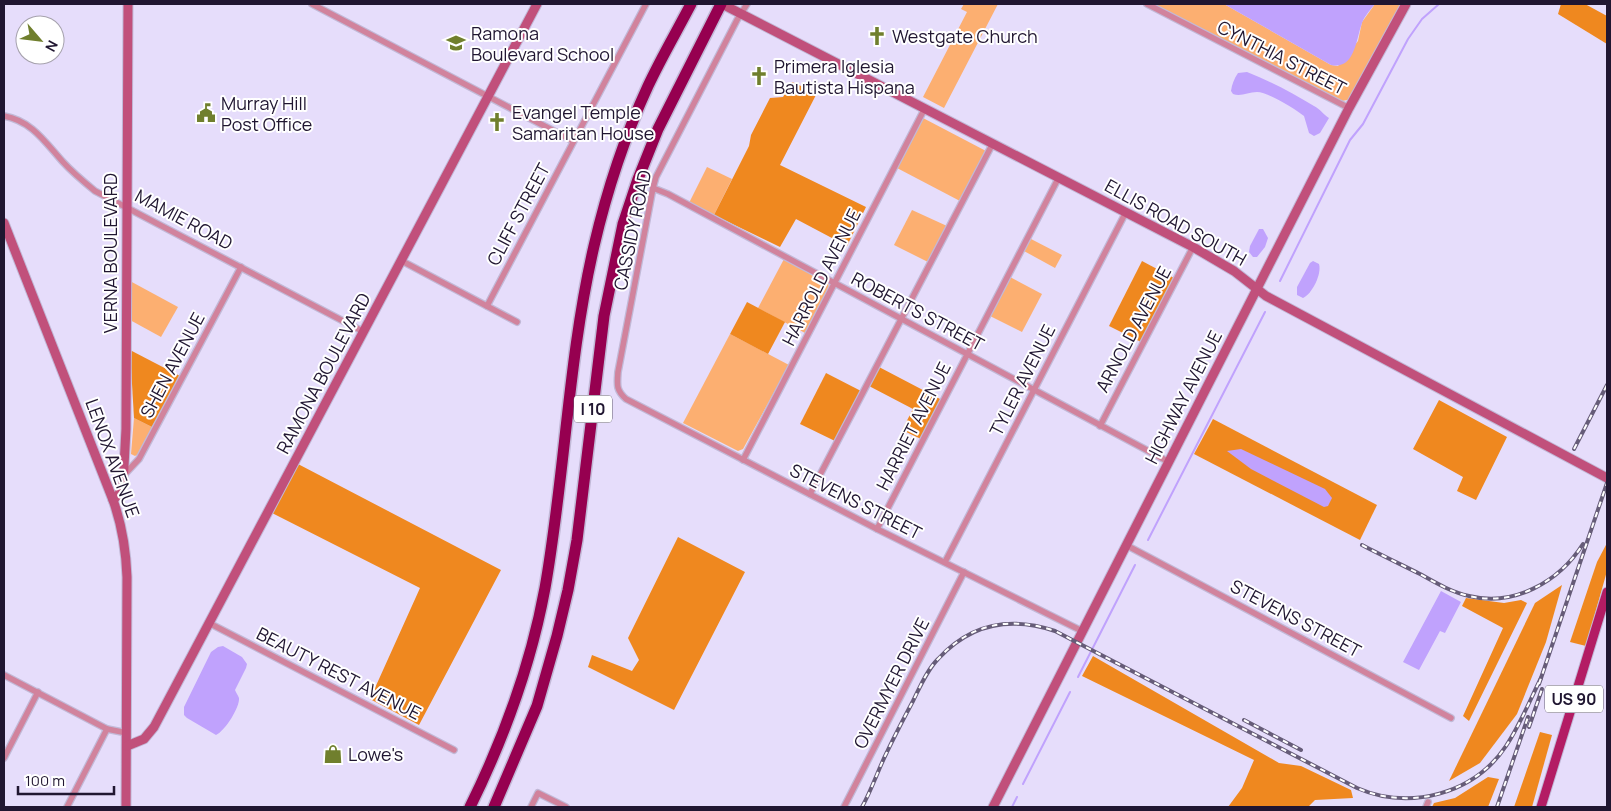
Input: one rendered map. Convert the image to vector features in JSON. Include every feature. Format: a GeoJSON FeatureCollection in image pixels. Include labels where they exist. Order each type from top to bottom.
{"type":"FeatureCollection","features":[{"type":"Feature","properties":{"kind":"highway","name":"I 10"},"geometry":{"type":"LineString","coordinates":[[494,807],[537,706],[568,590],[577,540],[604,316],[623,224],[658,128],[713,18],[722,4]]}},
{"type":"Feature","properties":{"kind":"highway","name":"I 10"},"geometry":{"type":"LineString","coordinates":[[470,806],[509,716],[536,630],[552,545],[575,353],[586,286],[603,210],[614,171],[636,114],[649,84],[689,8]]}},
{"type":"Feature","properties":{"kind":"main road","name":"US 90"},"geometry":{"type":"LineString","coordinates":[[1541,807],[1607,592]]}},
{"type":"Feature","properties":{"kind":"street","name":"VERNA BOULEVARD"},"geometry":{"type":"LineString","coordinates":[[113,500],[119,494],[124,475],[126,419],[128,4]]}},
{"type":"Feature","properties":{"kind":"street"},"geometry":{"type":"LineString","coordinates":[[312,4],[573,141]]}},
{"type":"Feature","properties":{"kind":"street","name":"RAMONA BOULEVARD"},"geometry":{"type":"LineString","coordinates":[[126,746],[144,739],[154,727],[537,4]]}},
{"type":"Feature","properties":{"kind":"street","name":"CLIFF STREET"},"geometry":{"type":"LineString","coordinates":[[487,306],[646,4]]}},
{"type":"Feature","properties":{"kind":"street","name":"ELLIS ROAD SOUTH"},"geometry":{"type":"LineString","coordinates":[[722,4],[1193,247],[1234,271],[1266,296],[1607,478]]}},
{"type":"Feature","properties":{"kind":"street","name":"CASSIDY ROAD"},"geometry":{"type":"LineString","coordinates":[[619,393],[617,384],[618,372],[653,188],[660,168],[747,4]]}},
{"type":"Feature","properties":{"kind":"street","name":"CYNTHIA STREET"},"geometry":{"type":"LineString","coordinates":[[1147,4],[1350,108]]}},
{"type":"Feature","properties":{"kind":"street","name":"HIGHWAY AVENUE"},"geometry":{"type":"LineString","coordinates":[[993,807],[1350,108],[1406,4]]}},
{"type":"Feature","properties":{"kind":"street","name":"HARROLD AVENUE"},"geometry":{"type":"LineString","coordinates":[[743,460],[925,108]]}},
{"type":"Feature","properties":{"kind":"street","name":"MAMIE ROAD"},"geometry":{"type":"LineString","coordinates":[[4,116],[17,119],[32,127],[76,175],[96,191],[364,332]]}},
{"type":"Feature","properties":{"kind":"street"},"geometry":{"type":"LineString","coordinates":[[810,494],[993,143]]}},
{"type":"Feature","properties":{"kind":"street","name":"HARRIET AVENUE"},"geometry":{"type":"LineString","coordinates":[[877,529],[1059,177]]}},
{"type":"Feature","properties":{"kind":"street","name":"ROBERTS STREET"},"geometry":{"type":"LineString","coordinates":[[653,188],[668,194],[1168,462]]}},
{"type":"Feature","properties":{"kind":"street","name":"TYLER AVENUE"},"geometry":{"type":"LineString","coordinates":[[945,562],[1126,212]]}},
{"type":"Feature","properties":{"kind":"street","name":"LENOX AVENUE"},"geometry":{"type":"LineString","coordinates":[[4,223],[113,500],[125,542],[126,807]]}},
{"type":"Feature","properties":{"kind":"street","name":"ARNOLD AVENUE"},"geometry":{"type":"LineString","coordinates":[[1100,426],[1193,247]]}},
{"type":"Feature","properties":{"kind":"street"},"geometry":{"type":"LineString","coordinates":[[402,261],[517,322]]}},
{"type":"Feature","properties":{"kind":"street","name":"SHEN AVENUE"},"geometry":{"type":"LineString","coordinates":[[124,475],[139,459],[241,267]]}},
{"type":"Feature","properties":{"kind":"street","name":"STEVENS STREET"},"geometry":{"type":"LineString","coordinates":[[619,393],[626,399],[877,529],[1082,631]]}},
{"type":"Feature","properties":{"kind":"street","name":"STEVENS STREET"},"geometry":{"type":"LineString","coordinates":[[1126,545],[1451,718]]}},
{"type":"Feature","properties":{"kind":"street","name":"OVERMYER DRIVE"},"geometry":{"type":"LineString","coordinates":[[844,807],[964,572]]}},
{"type":"Feature","properties":{"kind":"street","name":"BEAUTY REST AVENUE"},"geometry":{"type":"LineString","coordinates":[[209,623],[454,750]]}},
{"type":"Feature","properties":{"kind":"street"},"geometry":{"type":"LineString","coordinates":[[4,675],[107,729],[127,733]]}},
{"type":"Feature","properties":{"kind":"street"},"geometry":{"type":"LineString","coordinates":[[4,758],[38,692]]}},
{"type":"Feature","properties":{"kind":"street"},"geometry":{"type":"LineString","coordinates":[[68,807],[107,729]]}},
{"type":"Feature","properties":{"kind":"street"},"geometry":{"type":"LineString","coordinates":[[531,807],[538,793],[566,807]]}},
{"type":"Feature","properties":{"kind":"shaded area"},"geometry":{"type":"Polygon","coordinates":[[[964,4],[998,4],[944,108],[923,97],[967,12],[961,9],[964,4]]]}},
{"type":"Feature","properties":{"kind":"shaded area"},"geometry":{"type":"Polygon","coordinates":[[[1154,4],[1224,4],[1331,65],[1338,66],[1358,41],[1362,22],[1375,4],[1402,4],[1352,99],[1342,101],[1154,4]]]}},
{"type":"Feature","properties":{"kind":"shaded area"},"geometry":{"type":"Polygon","coordinates":[[[1224,4],[1375,4],[1363,21],[1350,58],[1345,63],[1331,65],[1224,4]]]}},
{"type":"Feature","properties":{"kind":"shaded area"},"geometry":{"type":"Polygon","coordinates":[[[1561,4],[1585,4],[1607,16],[1607,44],[1558,14],[1561,4]]]}},
{"type":"Feature","properties":{"kind":"shaded area"},"geometry":{"type":"Polygon","coordinates":[[[1247,72],[1298,96],[1329,118],[1320,133],[1314,136],[1309,133],[1304,116],[1268,95],[1257,92],[1233,94],[1231,88],[1238,73],[1247,72]]]}},
{"type":"Feature","properties":{"kind":"shaded area"},"geometry":{"type":"Polygon","coordinates":[[[792,82],[817,93],[780,165],[866,207],[847,246],[796,219],[780,247],[714,215],[749,146],[751,135],[770,98],[783,97],[792,82]]]}},
{"type":"Feature","properties":{"kind":"shaded area"},"geometry":{"type":"Polygon","coordinates":[[[923,118],[986,151],[960,201],[897,168],[923,118]]]}},
{"type":"Feature","properties":{"kind":"shaded area"},"geometry":{"type":"Polygon","coordinates":[[[707,167],[732,179],[714,215],[689,203],[707,167]]]}},
{"type":"Feature","properties":{"kind":"shaded area"},"geometry":{"type":"Polygon","coordinates":[[[912,210],[947,226],[928,262],[894,245],[912,210]]]}},
{"type":"Feature","properties":{"kind":"shaded area"},"geometry":{"type":"Polygon","coordinates":[[[1259,229],[1263,229],[1268,238],[1265,247],[1257,257],[1253,257],[1249,252],[1250,246],[1259,229]]]}},
{"type":"Feature","properties":{"kind":"shaded area"},"geometry":{"type":"Polygon","coordinates":[[[1031,239],[1062,255],[1055,268],[1024,251],[1031,239]]]}},
{"type":"Feature","properties":{"kind":"shaded area"},"geometry":{"type":"Polygon","coordinates":[[[784,259],[828,281],[829,289],[805,333],[758,308],[784,259]]]}},
{"type":"Feature","properties":{"kind":"shaded area"},"geometry":{"type":"Polygon","coordinates":[[[1142,261],[1174,278],[1141,342],[1109,326],[1142,261]]]}},
{"type":"Feature","properties":{"kind":"shaded area"},"geometry":{"type":"Polygon","coordinates":[[[1313,261],[1319,264],[1318,278],[1310,292],[1303,298],[1297,295],[1297,287],[1310,263],[1313,261]]]}},
{"type":"Feature","properties":{"kind":"shaded area"},"geometry":{"type":"Polygon","coordinates":[[[1010,277],[1042,294],[1022,332],[990,316],[1010,277]]]}},
{"type":"Feature","properties":{"kind":"shaded area"},"geometry":{"type":"Polygon","coordinates":[[[130,281],[178,307],[161,337],[130,320],[130,281]]]}},
{"type":"Feature","properties":{"kind":"shaded area"},"geometry":{"type":"Polygon","coordinates":[[[747,302],[785,322],[768,354],[730,334],[747,302]]]}},
{"type":"Feature","properties":{"kind":"shaded area"},"geometry":{"type":"Polygon","coordinates":[[[730,334],[789,365],[743,449],[738,451],[683,423],[730,334]]]}},
{"type":"Feature","properties":{"kind":"shaded area"},"geometry":{"type":"Polygon","coordinates":[[[130,350],[180,376],[152,427],[134,418],[130,350]]]}},
{"type":"Feature","properties":{"kind":"shaded area"},"geometry":{"type":"Polygon","coordinates":[[[879,367],[942,400],[921,439],[902,430],[913,409],[869,386],[879,367]]]}},
{"type":"Feature","properties":{"kind":"shaded area"},"geometry":{"type":"Polygon","coordinates":[[[826,373],[861,391],[835,441],[800,424],[826,373]]]}},
{"type":"Feature","properties":{"kind":"shaded area"},"geometry":{"type":"Polygon","coordinates":[[[1439,400],[1507,437],[1476,500],[1457,491],[1463,477],[1413,449],[1439,400]]]}},
{"type":"Feature","properties":{"kind":"shaded area"},"geometry":{"type":"Polygon","coordinates":[[[134,418],[152,427],[138,454],[135,456],[131,454],[134,418]]]}},
{"type":"Feature","properties":{"kind":"shaded area"},"geometry":{"type":"Polygon","coordinates":[[[1213,419],[1377,505],[1360,540],[1194,454],[1213,419]]]}},
{"type":"Feature","properties":{"kind":"shaded area"},"geometry":{"type":"Polygon","coordinates":[[[1241,449],[1325,489],[1332,498],[1328,506],[1324,507],[1251,469],[1227,451],[1241,449]]]}},
{"type":"Feature","properties":{"kind":"shaded area"},"geometry":{"type":"Polygon","coordinates":[[[298,464],[501,570],[419,725],[370,699],[420,588],[272,513],[298,464]]]}},
{"type":"Feature","properties":{"kind":"shaded area"},"geometry":{"type":"Polygon","coordinates":[[[678,537],[745,572],[674,710],[588,667],[592,655],[632,671],[639,660],[628,638],[678,537]]]}},
{"type":"Feature","properties":{"kind":"shaded area"},"geometry":{"type":"Polygon","coordinates":[[[1607,543],[1607,571],[1586,646],[1570,642],[1597,562],[1607,543]]]}},
{"type":"Feature","properties":{"kind":"shaded area"},"geometry":{"type":"Polygon","coordinates":[[[1562,585],[1546,642],[1517,714],[1480,763],[1449,781],[1535,603],[1562,585]]]}},
{"type":"Feature","properties":{"kind":"shaded area"},"geometry":{"type":"Polygon","coordinates":[[[1441,591],[1461,602],[1445,633],[1440,631],[1419,670],[1403,662],[1441,591]]]}},
{"type":"Feature","properties":{"kind":"shaded area"},"geometry":{"type":"Polygon","coordinates":[[[1466,598],[1504,603],[1521,600],[1527,603],[1469,721],[1463,716],[1503,628],[1462,606],[1466,598]]]}},
{"type":"Feature","properties":{"kind":"shaded area"},"geometry":{"type":"Polygon","coordinates":[[[223,646],[242,657],[247,664],[235,690],[239,702],[235,713],[220,733],[216,735],[187,718],[184,715],[184,707],[211,652],[223,646]]]}},
{"type":"Feature","properties":{"kind":"shaded area"},"geometry":{"type":"Polygon","coordinates":[[[1093,656],[1279,763],[1301,766],[1351,790],[1353,798],[1315,800],[1308,807],[1228,807],[1242,788],[1254,760],[1082,676],[1093,656]]]}},
{"type":"Feature","properties":{"kind":"shaded area"},"geometry":{"type":"Polygon","coordinates":[[[1540,732],[1552,735],[1532,807],[1514,807],[1540,732]]]}},
{"type":"Feature","properties":{"kind":"shaded area"},"geometry":{"type":"Polygon","coordinates":[[[1488,777],[1499,779],[1488,807],[1432,807],[1434,803],[1455,798],[1488,777]]]}},
{"type":"Feature","properties":{"kind":"waterway"},"geometry":{"type":"LineString","coordinates":[[1280,281],[1350,140],[1363,124],[1408,39],[1422,19],[1439,4]]}},
{"type":"Feature","properties":{"kind":"waterway"},"geometry":{"type":"LineString","coordinates":[[1148,540],[1265,312]]}},
{"type":"Feature","properties":{"kind":"waterway"},"geometry":{"type":"LineString","coordinates":[[1078,677],[1135,565]]}},
{"type":"Feature","properties":{"kind":"waterway"},"geometry":{"type":"LineString","coordinates":[[1023,784],[1070,692]]}},
{"type":"Feature","properties":{"kind":"waterway"},"geometry":{"type":"LineString","coordinates":[[1012,807],[1017,797]]}},
{"type":"Feature","properties":{"kind":"railway"},"geometry":{"type":"LineString","coordinates":[[1574,449],[1607,385]]}},
{"type":"Feature","properties":{"kind":"railway"},"geometry":{"type":"LineString","coordinates":[[1539,684],[1607,483]]}},
{"type":"Feature","properties":{"kind":"railway"},"geometry":{"type":"LineString","coordinates":[[1362,545],[1450,590],[1469,596],[1502,598],[1519,594],[1548,580],[1573,558],[1583,544]]}},
{"type":"Feature","properties":{"kind":"railway"},"geometry":{"type":"LineString","coordinates":[[862,807],[893,739],[930,668],[964,637],[992,626],[1022,624],[1055,631],[1357,788],[1377,795],[1398,798],[1439,794],[1477,776],[1493,763],[1511,738],[1541,678]]}},
{"type":"Feature","properties":{"kind":"railway"},"geometry":{"type":"LineString","coordinates":[[1529,727],[1542,689]]}},
{"type":"Feature","properties":{"kind":"railway"},"geometry":{"type":"LineString","coordinates":[[1497,807],[1528,717]]}},
{"type":"Feature","properties":{"kind":"railway"},"geometry":{"type":"LineString","coordinates":[[1244,720],[1301,750]]}},
{"type":"Feature","properties":{"kind":"place","name":"Westgate Church"},"geometry":{"type":"Point","coordinates":[877,36]}},
{"type":"Feature","properties":{"kind":"place","name":"Ramona Boulevard School"},"geometry":{"type":"Point","coordinates":[456,43]}},
{"type":"Feature","properties":{"kind":"place","name":"Primera Iglesia Bautista Hispana"},"geometry":{"type":"Point","coordinates":[759,76]}},
{"type":"Feature","properties":{"kind":"place","name":"Murray Hill Post Office"},"geometry":{"type":"Point","coordinates":[206,113]}},
{"type":"Feature","properties":{"kind":"place","name":"Evangel Temple Samaritan House"},"geometry":{"type":"Point","coordinates":[497,122]}},
{"type":"Feature","properties":{"kind":"place","name":"Lowe's"},"geometry":{"type":"Point","coordinates":[333,754]}}]}
